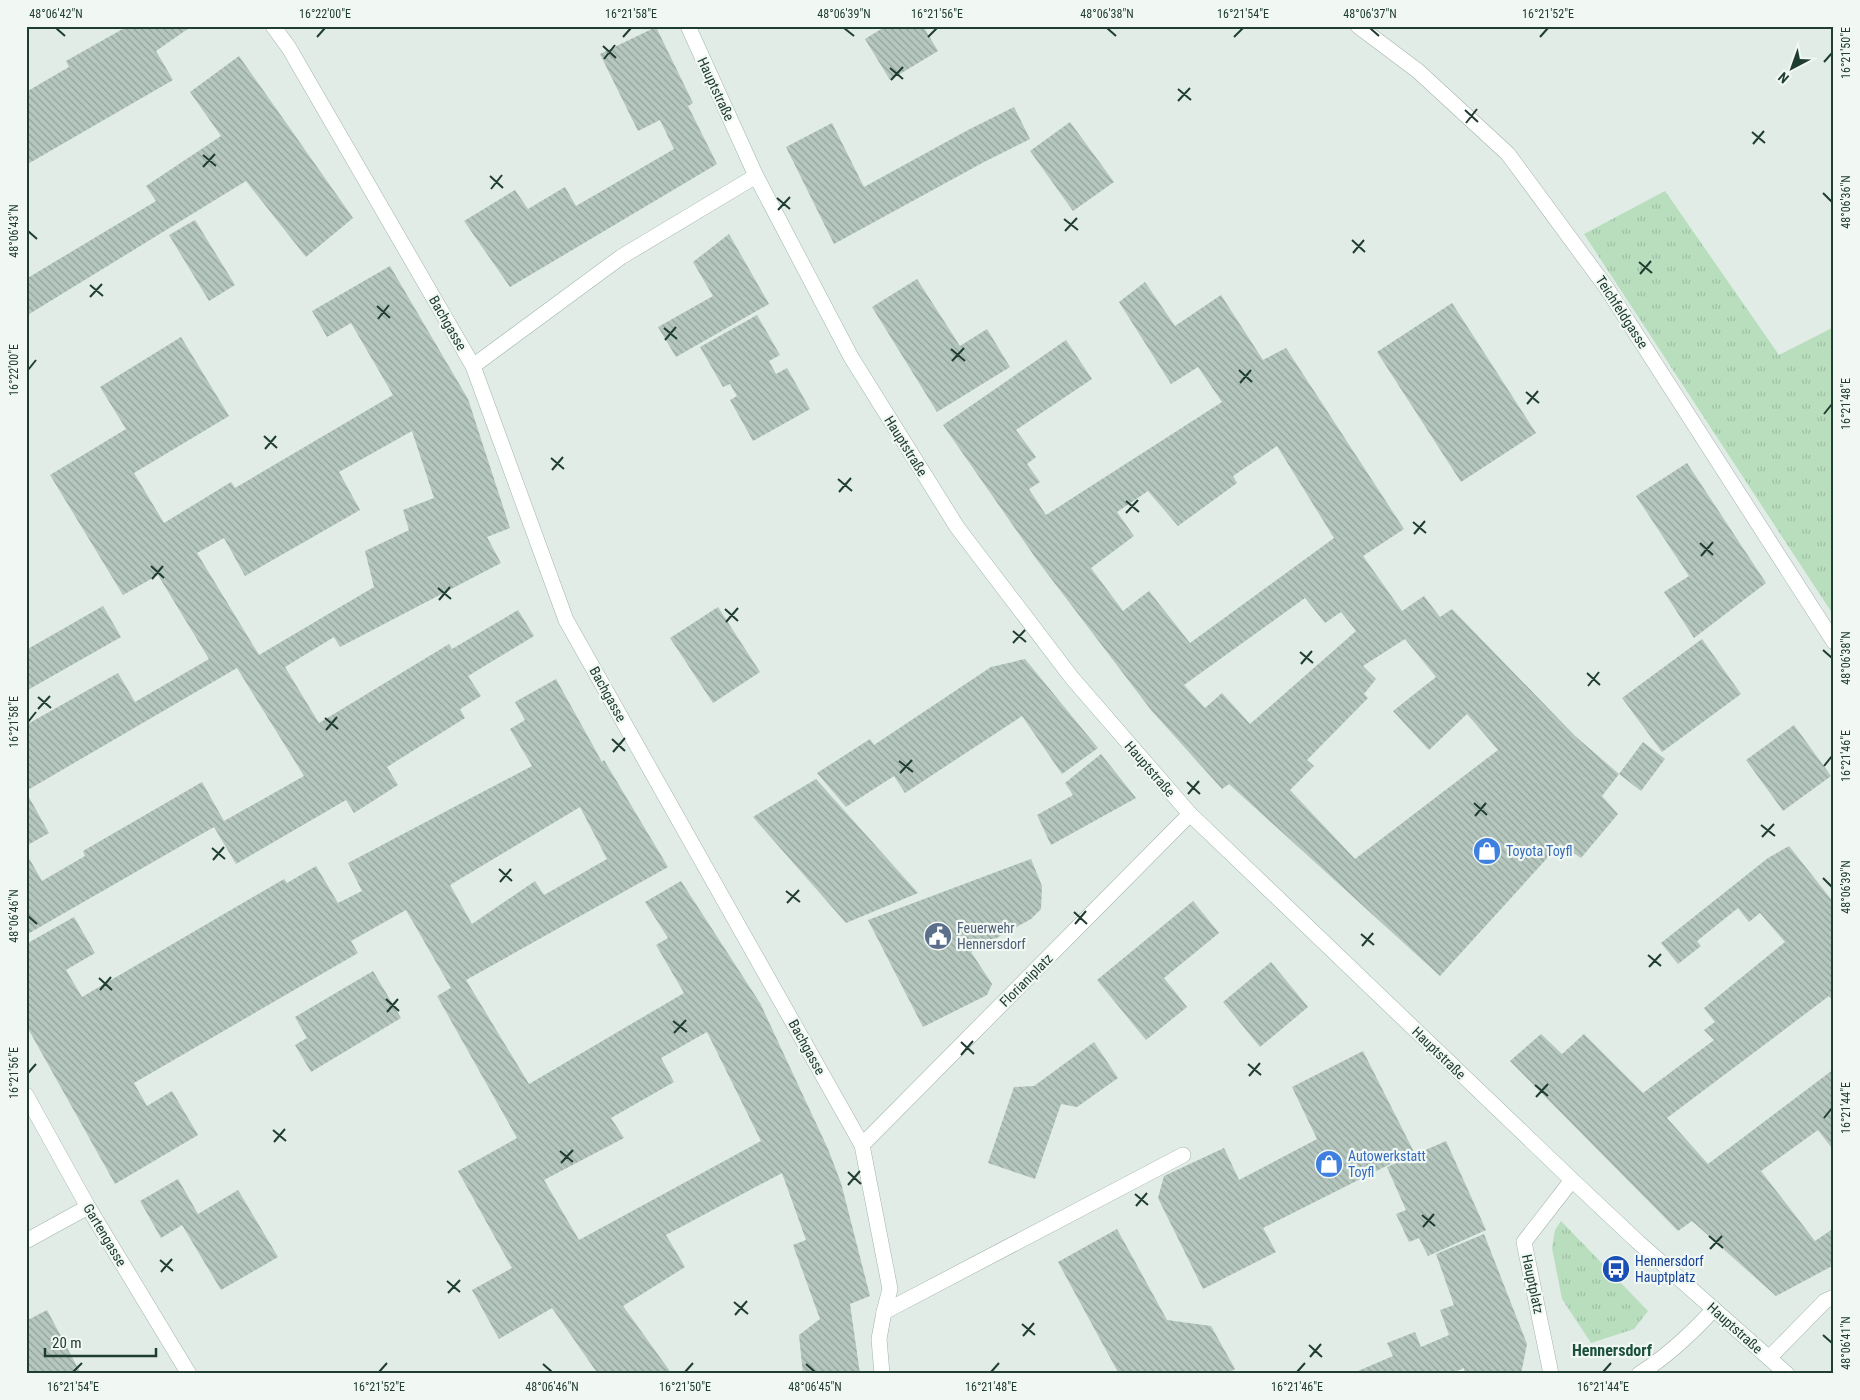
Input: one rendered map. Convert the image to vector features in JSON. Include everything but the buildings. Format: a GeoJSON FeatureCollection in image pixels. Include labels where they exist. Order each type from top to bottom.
{"type":"FeatureCollection","features":[{"type":"Feature","properties":{"kind":"street","name":"Bachgasse"},"geometry":{"type":"LineString","coordinates":[[273,26],[289,48],[473,366],[566,620],[862,1145],[890,1289],[879,1339],[882,1374]]}},
{"type":"Feature","properties":{"kind":"street","name":"Hauptstraße"},"geometry":{"type":"LineString","coordinates":[[688,26],[756,176],[851,357],[956,527],[1072,678],[1190,814],[1572,1180],[1787,1374]]}},
{"type":"Feature","properties":{"kind":"street","name":"Teichfeldgasse"},"geometry":{"type":"LineString","coordinates":[[1358,26],[1418,71],[1508,154],[1606,286],[1834,642]]}},
{"type":"Feature","properties":{"kind":"street"},"geometry":{"type":"LineString","coordinates":[[473,366],[621,257],[756,176]]}},
{"type":"Feature","properties":{"kind":"street","name":"Florianiplatz"},"geometry":{"type":"LineString","coordinates":[[862,1145],[1190,814]]}},
{"type":"Feature","properties":{"kind":"street","name":"Gartengasse"},"geometry":{"type":"LineString","coordinates":[[26,1094],[88,1207],[189,1374]]}},
{"type":"Feature","properties":{"kind":"street"},"geometry":{"type":"LineString","coordinates":[[884,1312],[1183,1155]]}},
{"type":"Feature","properties":{"kind":"street","name":"Hauptplatz"},"geometry":{"type":"LineString","coordinates":[[1551,1374],[1524,1242],[1572,1180]]}},
{"type":"Feature","properties":{"kind":"street"},"geometry":{"type":"LineString","coordinates":[[26,1241],[88,1207]]}},
{"type":"Feature","properties":{"kind":"street"},"geometry":{"type":"LineString","coordinates":[[1769,1358],[1825,1301],[1834,1297]]}},
{"type":"Feature","properties":{"kind":"street"},"geometry":{"type":"LineString","coordinates":[[1639,1374],[1676,1347],[1714,1309]]}},
{"type":"Feature","properties":{"kind":"green space"},"geometry":{"type":"Polygon","coordinates":[[[1665,191],[1779,355],[1834,327],[1834,616],[1584,234],[1665,191]]]}},
{"type":"Feature","properties":{"kind":"green space"},"geometry":{"type":"Polygon","coordinates":[[[1561,1221],[1648,1311],[1634,1329],[1591,1343],[1562,1299],[1552,1248],[1555,1230],[1561,1221]]]}},
{"type":"Feature","properties":{"kind":"place","name":"Toyota Toyfl"},"geometry":{"type":"Point","coordinates":[1487,851]}},
{"type":"Feature","properties":{"kind":"place","name":"Feuerwehr Hennersdorf"},"geometry":{"type":"Point","coordinates":[938,936]}},
{"type":"Feature","properties":{"kind":"place","name":"Autowerkstatt Toyfl"},"geometry":{"type":"Point","coordinates":[1329,1164]}},
{"type":"Feature","properties":{"kind":"place","name":"Hennersdorf Hauptplatz"},"geometry":{"type":"Point","coordinates":[1616,1269]}},
{"type":"Feature","properties":{"kind":"district","name":"Hennersdorf"},"geometry":{"type":"Point","coordinates":[1612,1350]}}]}
